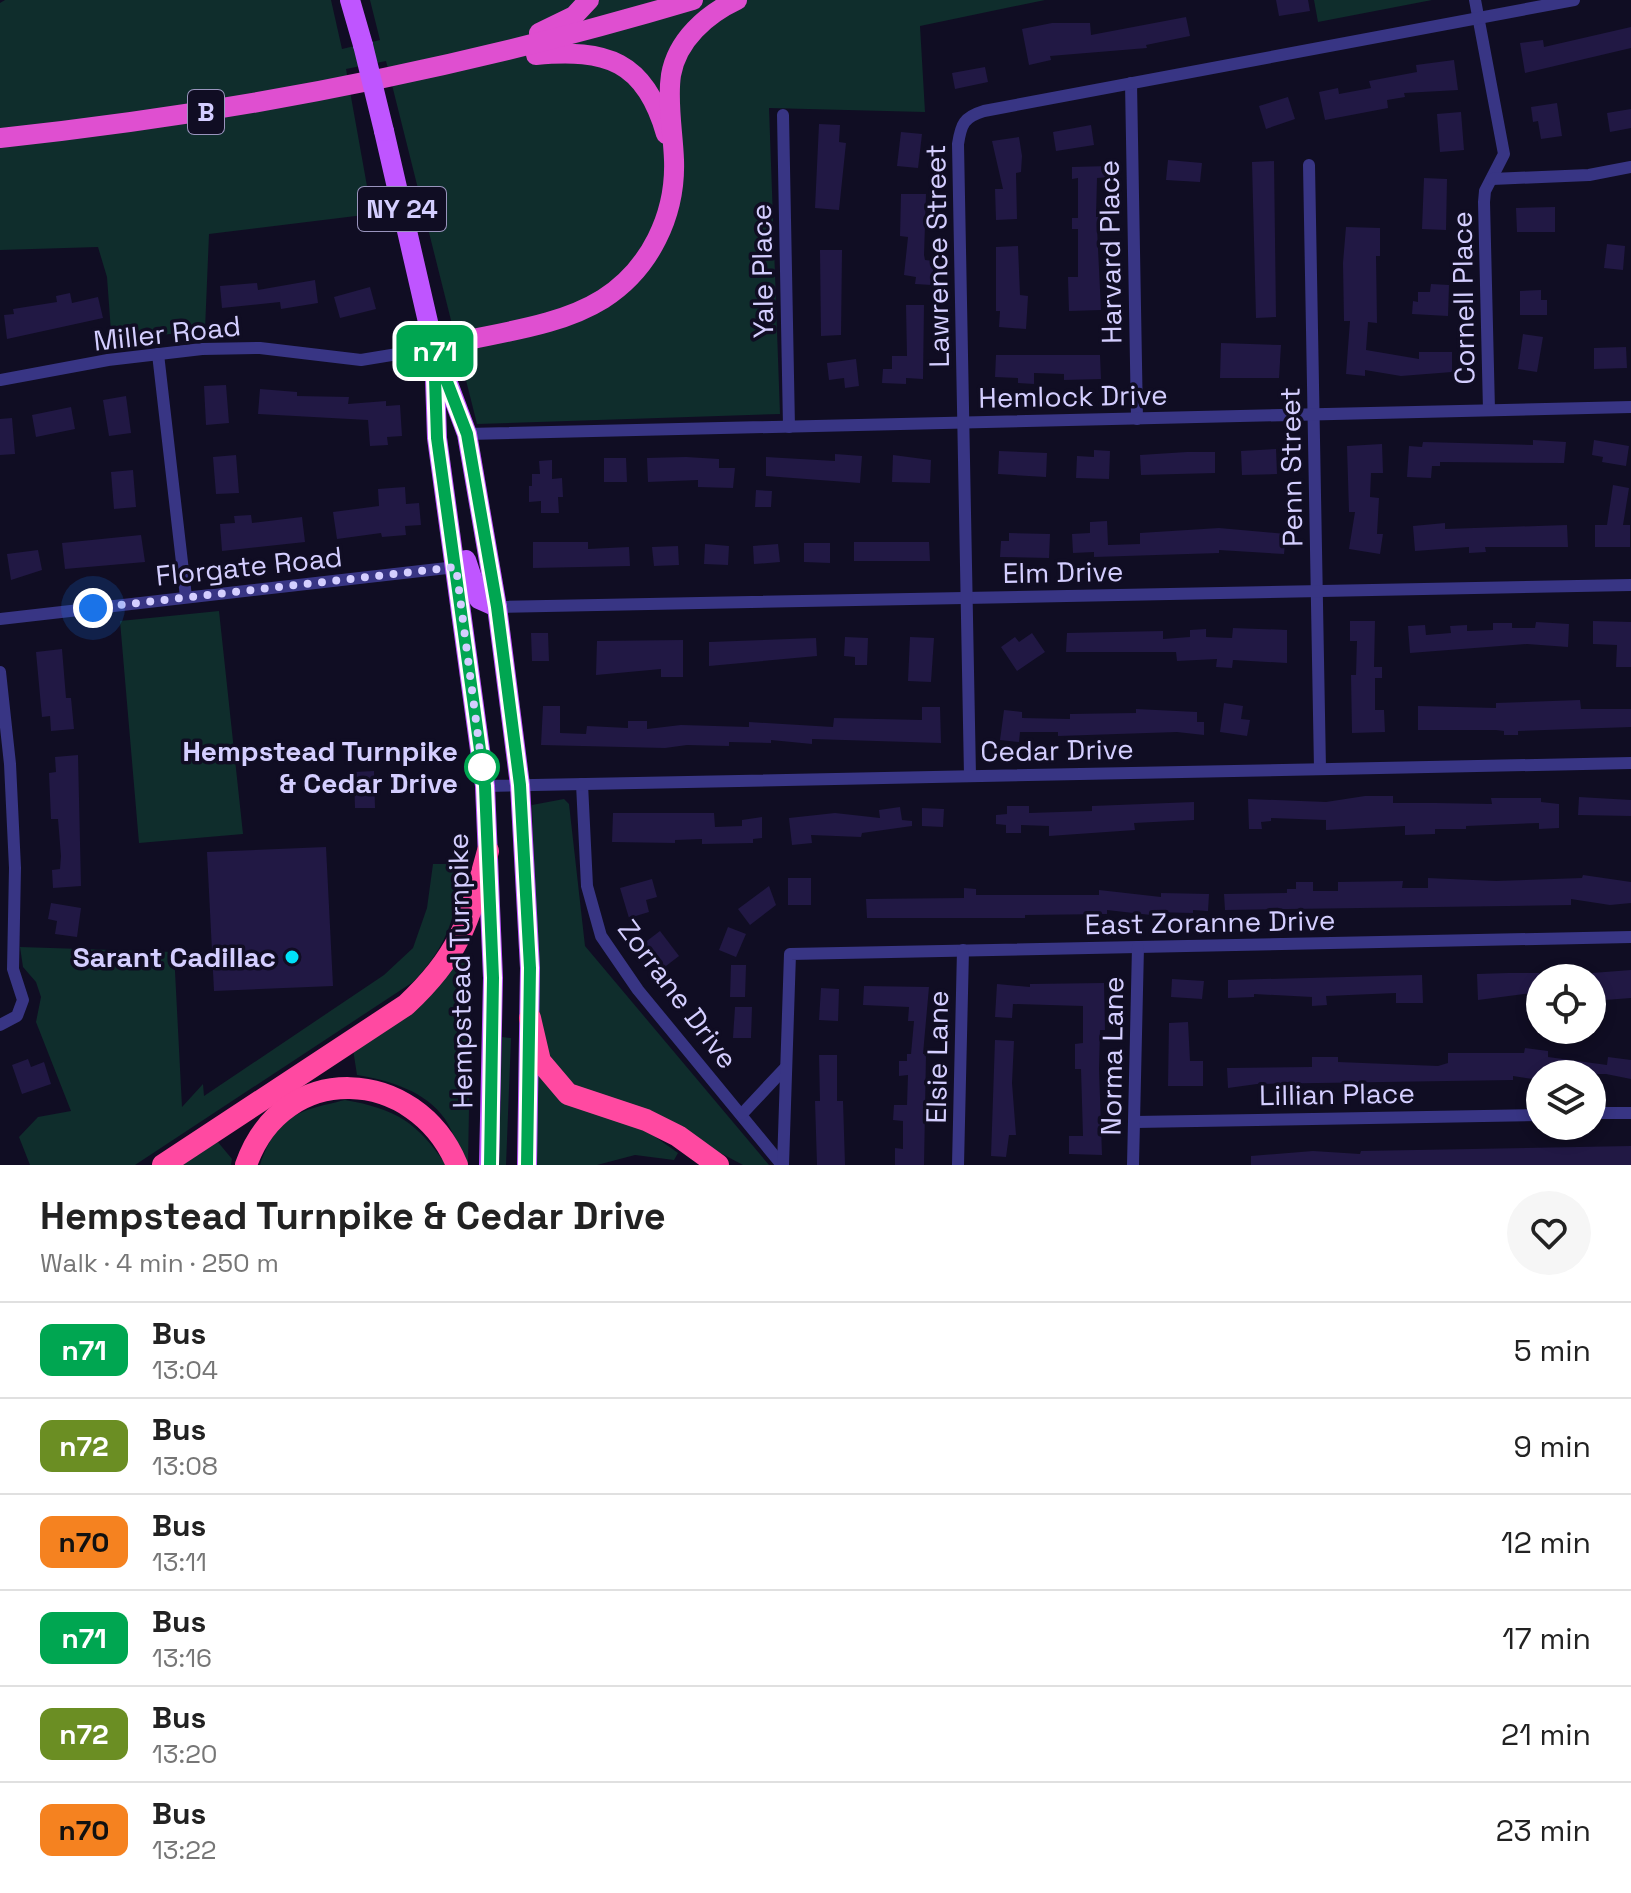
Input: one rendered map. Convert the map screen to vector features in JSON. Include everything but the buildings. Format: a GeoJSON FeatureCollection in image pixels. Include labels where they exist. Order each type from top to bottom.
{"type":"FeatureCollection","features":[{"type":"Feature","properties":{"kind":"highway"},"geometry":{"type":"LineString","coordinates":[[477,60],[563,23],[589,0]]}},
{"type":"Feature","properties":{"kind":"highway","name":"B"},"geometry":{"type":"LineString","coordinates":[[0,138],[277,101],[477,60],[693,0]]}},
{"type":"Feature","properties":{"kind":"highway"},"geometry":{"type":"LineString","coordinates":[[434,348],[590,306],[621,286],[644,261],[660,233],[670,204],[674,164],[670,97],[674,64],[698,26],[737,0]]}},
{"type":"Feature","properties":{"kind":"highway"},"geometry":{"type":"LineString","coordinates":[[477,60],[577,51],[616,63],[634,75],[653,100],[674,164]]}},
{"type":"Feature","properties":{"kind":"highway"},"geometry":{"type":"LineString","coordinates":[[163,1165],[406,1005],[433,980],[454,952],[469,918],[488,851]]}},
{"type":"Feature","properties":{"kind":"highway"},"geometry":{"type":"LineString","coordinates":[[530,1018],[540,1061],[568,1094],[646,1120],[678,1136],[718,1165]]}},
{"type":"Feature","properties":{"kind":"highway"},"geometry":{"type":"LineString","coordinates":[[246,1165],[259,1136],[277,1115],[295,1102],[346,1086],[379,1090],[423,1115],[438,1130],[457,1165]]}},
{"type":"Feature","properties":{"kind":"main road","name":"Hempstead Turnpike"},"geometry":{"type":"LineString","coordinates":[[350,0],[434,348],[467,434],[497,607],[520,785],[529,905],[527,1165]]}},
{"type":"Feature","properties":{"kind":"main road","name":"Hempstead Turnpike"},"geometry":{"type":"LineString","coordinates":[[434,348],[437,438],[485,786],[493,978],[489,1165]]}},
{"type":"Feature","properties":{"kind":"main road"},"geometry":{"type":"LineString","coordinates":[[444,483],[475,594],[483,603],[497,607]]}},
{"type":"Feature","properties":{"kind":"street","name":"Cornell Place"},"geometry":{"type":"LineString","coordinates":[[1475,0],[1504,154],[1484,202],[1489,410]]}},
{"type":"Feature","properties":{"kind":"street","name":"Lawrence Street"},"geometry":{"type":"LineString","coordinates":[[970,776],[958,144],[961,124],[968,116],[984,111],[1574,0]]}},
{"type":"Feature","properties":{"kind":"street","name":"Harvard Place"},"geometry":{"type":"LineString","coordinates":[[1131,83],[1137,419]]}},
{"type":"Feature","properties":{"kind":"street","name":"Yale Place"},"geometry":{"type":"LineString","coordinates":[[783,115],[789,427]]}},
{"type":"Feature","properties":{"kind":"street","name":"Penn Street"},"geometry":{"type":"LineString","coordinates":[[1309,165],[1320,769]]}},
{"type":"Feature","properties":{"kind":"street"},"geometry":{"type":"LineString","coordinates":[[1492,179],[1589,175],[1631,167]]}},
{"type":"Feature","properties":{"kind":"street","name":"Miller Road"},"geometry":{"type":"LineString","coordinates":[[0,380],[158,354],[230,347],[361,360],[434,348]]}},
{"type":"Feature","properties":{"kind":"street"},"geometry":{"type":"LineString","coordinates":[[158,354],[186,597]]}},
{"type":"Feature","properties":{"kind":"street","name":"Hemlock Drive"},"geometry":{"type":"LineString","coordinates":[[467,434],[1631,407]]}},
{"type":"Feature","properties":{"kind":"street","name":"Florgate Road"},"geometry":{"type":"LineString","coordinates":[[0,619],[456,567]]}},
{"type":"Feature","properties":{"kind":"street","name":"Elm Drive"},"geometry":{"type":"LineString","coordinates":[[497,607],[1631,585]]}},
{"type":"Feature","properties":{"kind":"street"},"geometry":{"type":"LineString","coordinates":[[0,672],[6,821],[15,868],[13,969],[23,1000],[17,1016],[0,1025]]}},
{"type":"Feature","properties":{"kind":"street","name":"Cedar Drive"},"geometry":{"type":"LineString","coordinates":[[485,786],[1631,763]]}},
{"type":"Feature","properties":{"kind":"street","name":"Zorrane Drive"},"geometry":{"type":"LineString","coordinates":[[582,784],[587,886],[601,936],[638,990],[782,1165]]}},
{"type":"Feature","properties":{"kind":"street","name":"East Zoranne Drive"},"geometry":{"type":"LineString","coordinates":[[786,1067],[790,954],[1631,937]]}},
{"type":"Feature","properties":{"kind":"street","name":"Norma Lane"},"geometry":{"type":"LineString","coordinates":[[1133,1165],[1138,947]]}},
{"type":"Feature","properties":{"kind":"street","name":"Elsie Lane"},"geometry":{"type":"LineString","coordinates":[[958,1165],[963,950]]}},
{"type":"Feature","properties":{"kind":"street"},"geometry":{"type":"LineString","coordinates":[[742,1114],[786,1067]]}},
{"type":"Feature","properties":{"kind":"street"},"geometry":{"type":"LineString","coordinates":[[782,1165],[786,1067]]}},
{"type":"Feature","properties":{"kind":"street"},"geometry":{"type":"LineString","coordinates":[[1606,1113],[1631,1113]]}},
{"type":"Feature","properties":{"kind":"street","name":"Lillian Place"},"geometry":{"type":"LineString","coordinates":[[1135,1122],[1526,1115]]}},
{"type":"Feature","properties":{"kind":"green space"},"geometry":{"type":"Polygon","coordinates":[[[5,0],[331,0],[342,49],[380,40],[370,0],[1045,0],[920,26],[925,112],[769,108],[780,414],[477,424],[386,61],[346,69],[372,214],[209,234],[205,330],[118,340],[111,332],[107,277],[98,247],[0,250],[0,3],[5,0]]]}},
{"type":"Feature","properties":{"kind":"green space"},"geometry":{"type":"Polygon","coordinates":[[[1314,0],[1432,0],[1318,22],[1314,0]]]}},
{"type":"Feature","properties":{"kind":"green space"},"geometry":{"type":"Polygon","coordinates":[[[219,611],[243,834],[139,843],[120,621],[219,611]]]}},
{"type":"Feature","properties":{"kind":"green space"},"geometry":{"type":"Polygon","coordinates":[[[564,799],[569,804],[585,946],[769,1165],[743,1165],[653,1117],[568,1087],[539,1040],[532,805],[564,799]]]}},
{"type":"Feature","properties":{"kind":"green space"},"geometry":{"type":"Polygon","coordinates":[[[433,864],[464,864],[449,928],[435,955],[413,982],[135,1165],[30,1165],[19,1137],[38,1117],[71,1111],[36,1022],[41,997],[36,982],[23,967],[20,947],[174,952],[182,1107],[203,1084],[204,1096],[384,975],[413,948],[427,908],[433,864]]]}},
{"type":"Feature","properties":{"kind":"green space"},"geometry":{"type":"Polygon","coordinates":[[[456,958],[466,960],[471,995],[468,1165],[437,1109],[406,1088],[357,1075],[353,1049],[456,958]]]}},
{"type":"Feature","properties":{"kind":"green space"},"geometry":{"type":"Polygon","coordinates":[[[502,1037],[511,1038],[506,1165],[499,1165],[502,1037]]]}},
{"type":"Feature","properties":{"kind":"green space"},"geometry":{"type":"Polygon","coordinates":[[[537,1074],[654,1136],[678,1153],[674,1160],[635,1155],[597,1165],[536,1165],[537,1074]]]}},
{"type":"Feature","properties":{"kind":"green space"},"geometry":{"type":"Polygon","coordinates":[[[345,1100],[378,1108],[404,1120],[425,1138],[446,1165],[260,1165],[274,1135],[291,1118],[301,1112],[345,1100]]]}},
{"type":"Feature","properties":{"kind":"green space"},"geometry":{"type":"Polygon","coordinates":[[[217,1141],[232,1159],[231,1165],[180,1165],[217,1141]]]}},
{"type":"Feature","properties":{"kind":"bus line","name":"n71"},"geometry":{"type":"LineString","coordinates":[[490,1165],[493,978],[485,786],[437,438],[434,348],[467,434],[497,607],[520,785],[529,905],[527,1165]]}},
{"type":"Feature","properties":{"kind":"place","name":"Hempstead Turnpike & Cedar Drive"},"geometry":{"type":"Point","coordinates":[482,767]}},
{"type":"Feature","properties":{"kind":"place","name":"Sarant Cadillac"},"geometry":{"type":"Point","coordinates":[292,957]}},
{"type":"Feature","properties":{"kind":"route"},"geometry":{"type":"LineString","coordinates":[[93,608],[456,567],[482,767]]}}]}
